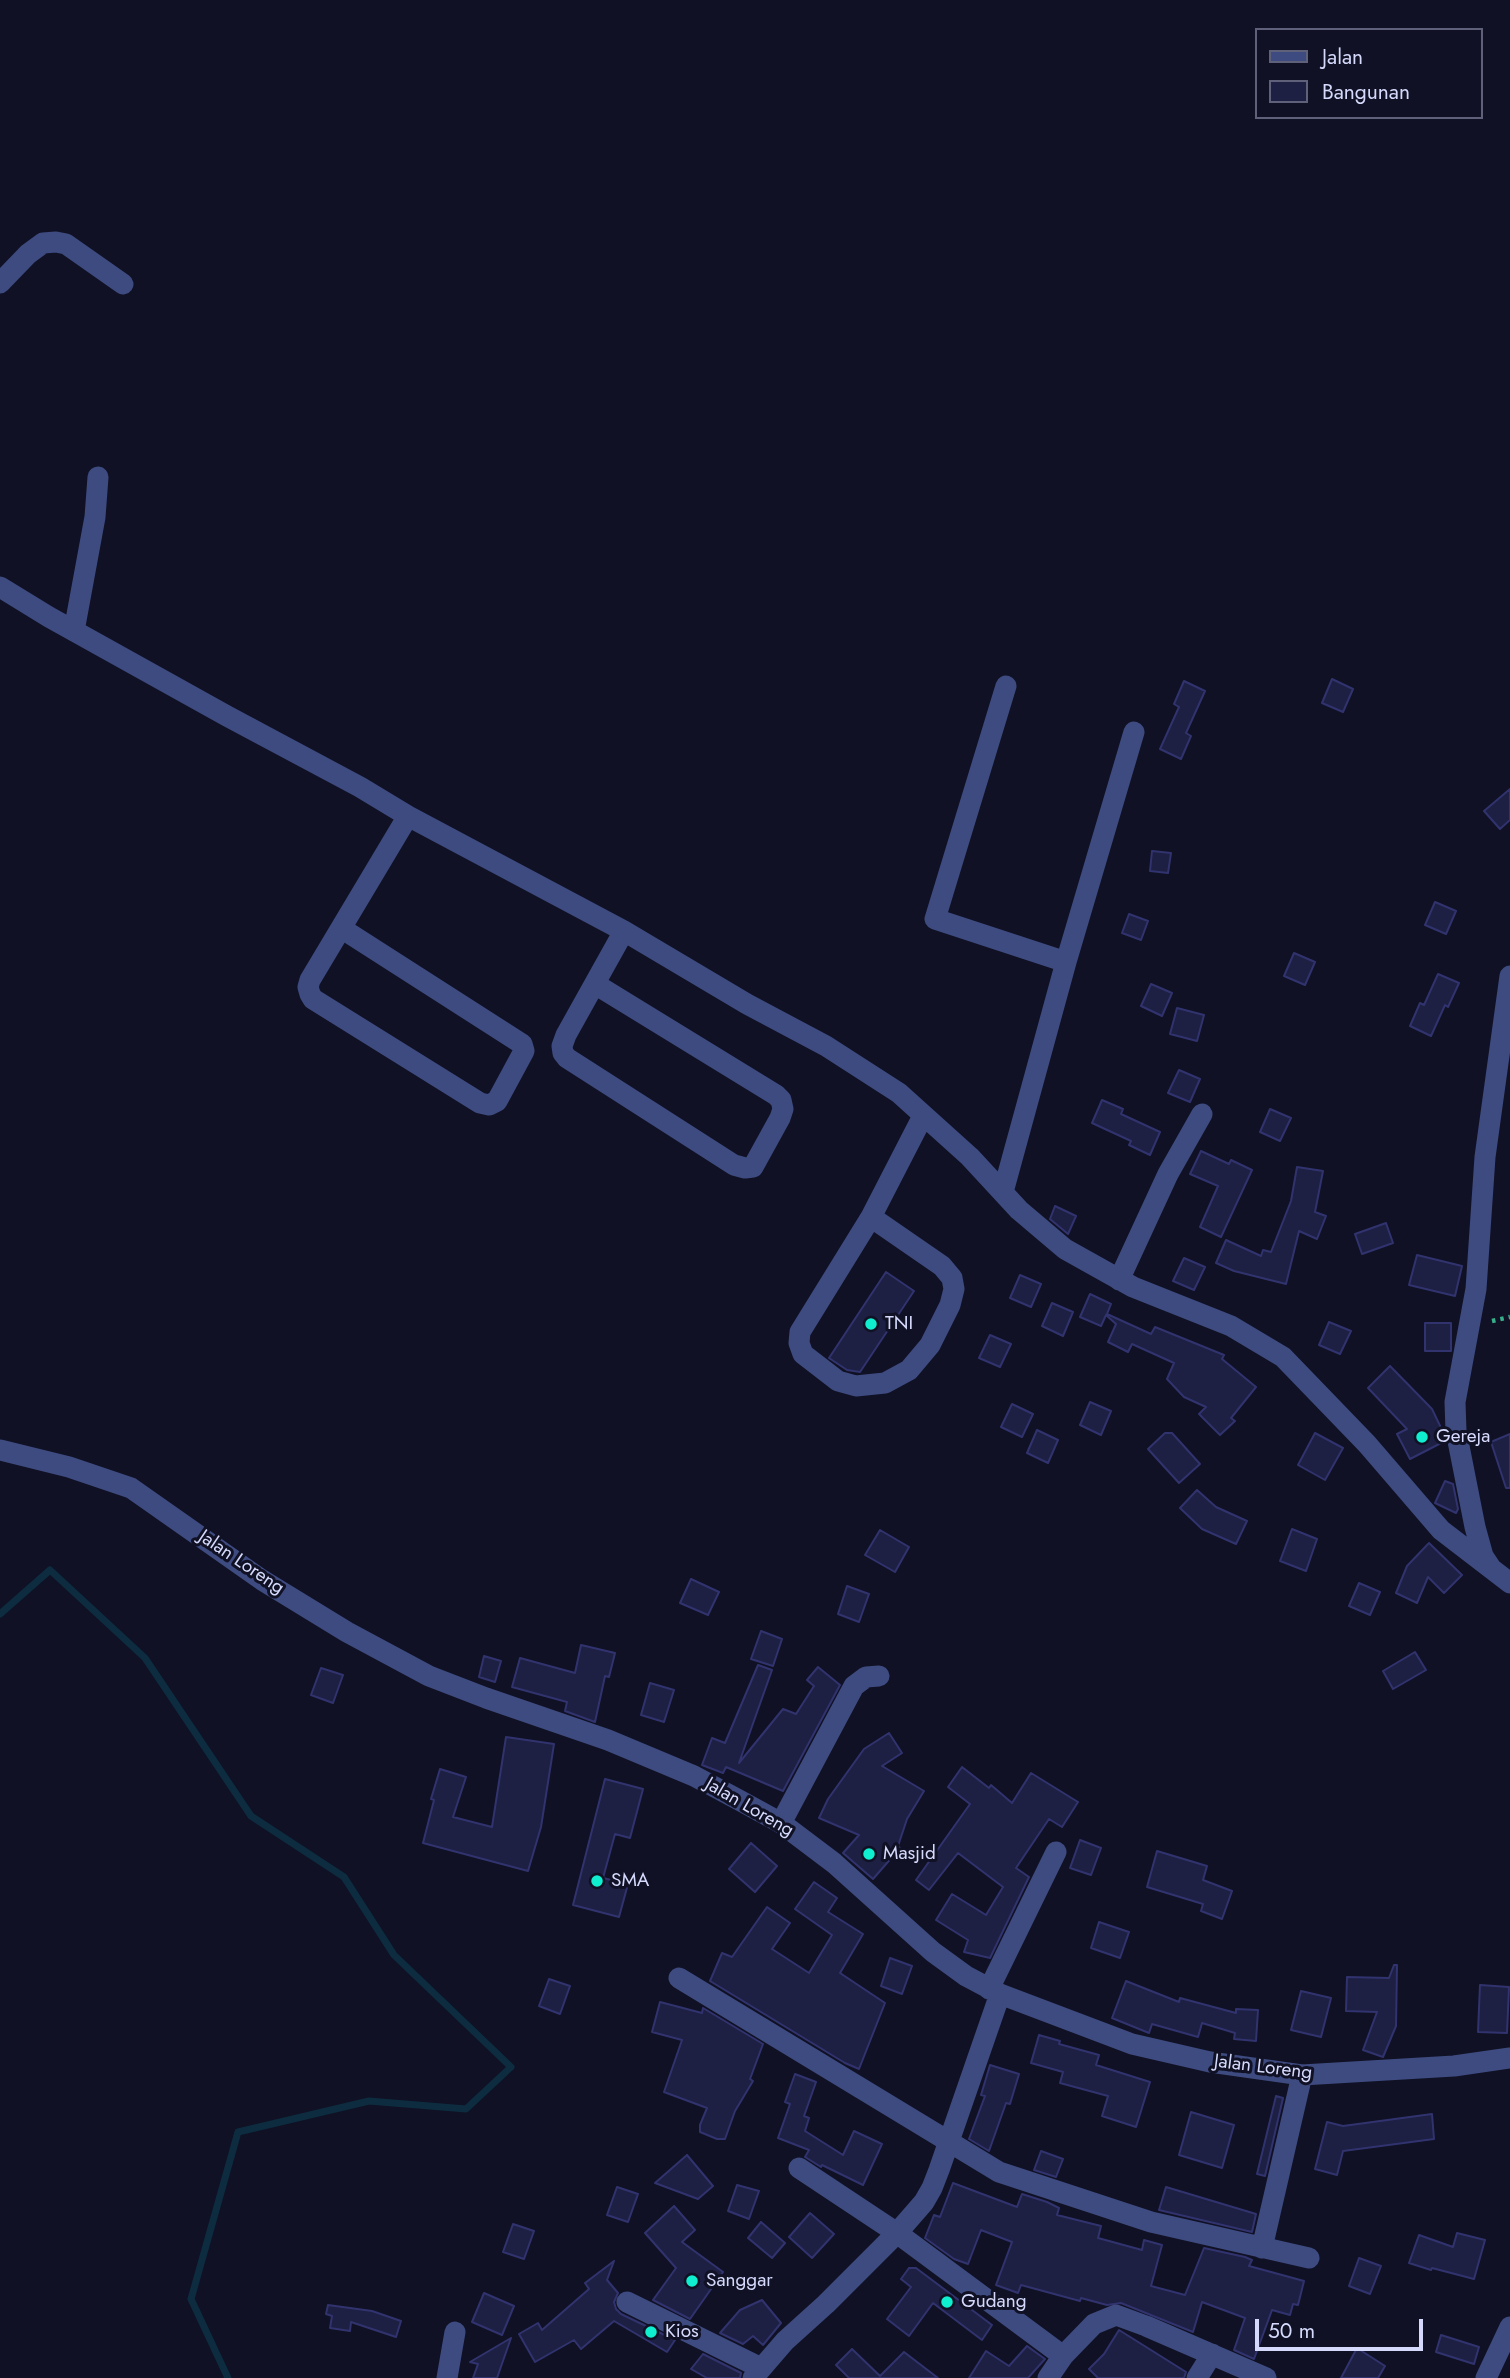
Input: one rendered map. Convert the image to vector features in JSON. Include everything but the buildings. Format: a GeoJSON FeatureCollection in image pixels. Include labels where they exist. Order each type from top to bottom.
{"type":"FeatureCollection","features":[{"type":"Feature","properties":{"kind":"street"},"geometry":{"type":"LineString","coordinates":[[0,283],[28,254],[43,243],[55,242],[66,244],[123,284]]}},
{"type":"Feature","properties":{"kind":"street"},"geometry":{"type":"LineString","coordinates":[[74,631],[95,517],[98,477]]}},
{"type":"Feature","properties":{"kind":"street"},"geometry":{"type":"LineString","coordinates":[[0,587],[74,631],[360,787],[408,816],[624,931],[747,1004],[826,1046],[899,1093],[970,1157],[1019,1210],[1065,1249],[1119,1280],[1231,1326],[1283,1357],[1367,1444],[1441,1530],[1502,1578]]}},
{"type":"Feature","properties":{"kind":"street"},"geometry":{"type":"LineString","coordinates":[[1006,686],[935,919],[1066,962]]}},
{"type":"Feature","properties":{"kind":"street"},"geometry":{"type":"LineString","coordinates":[[1003,1192],[1066,962],[1134,732]]}},
{"type":"Feature","properties":{"kind":"street"},"geometry":{"type":"LineString","coordinates":[[341,928],[522,1044],[524,1051],[497,1101],[489,1105],[480,1103],[313,999],[308,987],[310,980],[341,928],[408,816]]}},
{"type":"Feature","properties":{"kind":"street"},"geometry":{"type":"LineString","coordinates":[[595,984],[781,1100],[783,1109],[780,1118],[753,1167],[734,1165],[567,1058],[562,1046],[595,984],[624,931]]}},
{"type":"Feature","properties":{"kind":"street"},"geometry":{"type":"LineString","coordinates":[[1502,1578],[1483,1556],[1475,1527],[1457,1431],[1455,1402],[1476,1289],[1485,1157],[1510,976]]}},
{"type":"Feature","properties":{"kind":"street"},"geometry":{"type":"LineString","coordinates":[[1119,1280],[1168,1174],[1202,1114]]}},
{"type":"Feature","properties":{"kind":"street"},"geometry":{"type":"LineString","coordinates":[[870,1217],[942,1266],[952,1278],[954,1289],[950,1305],[935,1335],[909,1370],[885,1383],[856,1386],[838,1381],[803,1354],[799,1343],[800,1332],[870,1217],[923,1116]]}},
{"type":"Feature","properties":{"kind":"street","name":"Jalan Loreng"},"geometry":{"type":"LineString","coordinates":[[0,1450],[69,1467],[131,1488],[273,1586],[347,1632],[429,1676],[620,1745],[694,1776],[781,1823],[834,1863],[933,1952],[994,1992],[1145,2047],[1210,2062],[1302,2075],[1454,2066],[1510,2058]]}},
{"type":"Feature","properties":{"kind":"street"},"geometry":{"type":"LineString","coordinates":[[781,1823],[855,1686],[866,1677],[879,1676]]}},
{"type":"Feature","properties":{"kind":"street"},"geometry":{"type":"LineString","coordinates":[[627,2302],[757,2373],[785,2341],[897,2233],[924,2202],[932,2188],[994,1992],[1056,1852]]}},
{"type":"Feature","properties":{"kind":"street"},"geometry":{"type":"LineString","coordinates":[[679,1978],[999,2172],[1151,2222],[1309,2258]]}},
{"type":"Feature","properties":{"kind":"street"},"geometry":{"type":"LineString","coordinates":[[1262,2248],[1302,2075]]}},
{"type":"Feature","properties":{"kind":"street"},"geometry":{"type":"LineString","coordinates":[[799,2168],[897,2233],[1063,2356]]}},
{"type":"Feature","properties":{"kind":"street"},"geometry":{"type":"LineString","coordinates":[[1048,2378],[1063,2356],[1094,2323],[1116,2315],[1266,2378]]}},
{"type":"Feature","properties":{"kind":"street"},"geometry":{"type":"LineString","coordinates":[[1486,2378],[1510,2327]]}},
{"type":"Feature","properties":{"kind":"street"},"geometry":{"type":"LineString","coordinates":[[447,2378],[455,2332]]}},
{"type":"Feature","properties":{"kind":"street"},"geometry":{"type":"LineString","coordinates":[[1197,2378],[1212,2354]]}},
{"type":"Feature","properties":{"kind":"waterway"},"geometry":{"type":"LineString","coordinates":[[0,1614],[50,1570],[145,1658],[251,1816],[344,1877],[394,1955],[511,2067],[466,2109],[369,2101],[238,2132],[191,2299],[228,2378]]}},
{"type":"Feature","properties":{"kind":"place","name":"TNI"},"geometry":{"type":"Point","coordinates":[871,1324]}},
{"type":"Feature","properties":{"kind":"place","name":"Gereja"},"geometry":{"type":"Point","coordinates":[1422,1437]}},
{"type":"Feature","properties":{"kind":"place","name":"Masjid"},"geometry":{"type":"Point","coordinates":[869,1854]}},
{"type":"Feature","properties":{"kind":"place","name":"SMA"},"geometry":{"type":"Point","coordinates":[597,1881]}},
{"type":"Feature","properties":{"kind":"place","name":"Sanggar"},"geometry":{"type":"Point","coordinates":[692,2281]}},
{"type":"Feature","properties":{"kind":"place","name":"Gudang"},"geometry":{"type":"Point","coordinates":[947,2302]}},
{"type":"Feature","properties":{"kind":"place","name":"Kios"},"geometry":{"type":"Point","coordinates":[651,2332]}}]}
